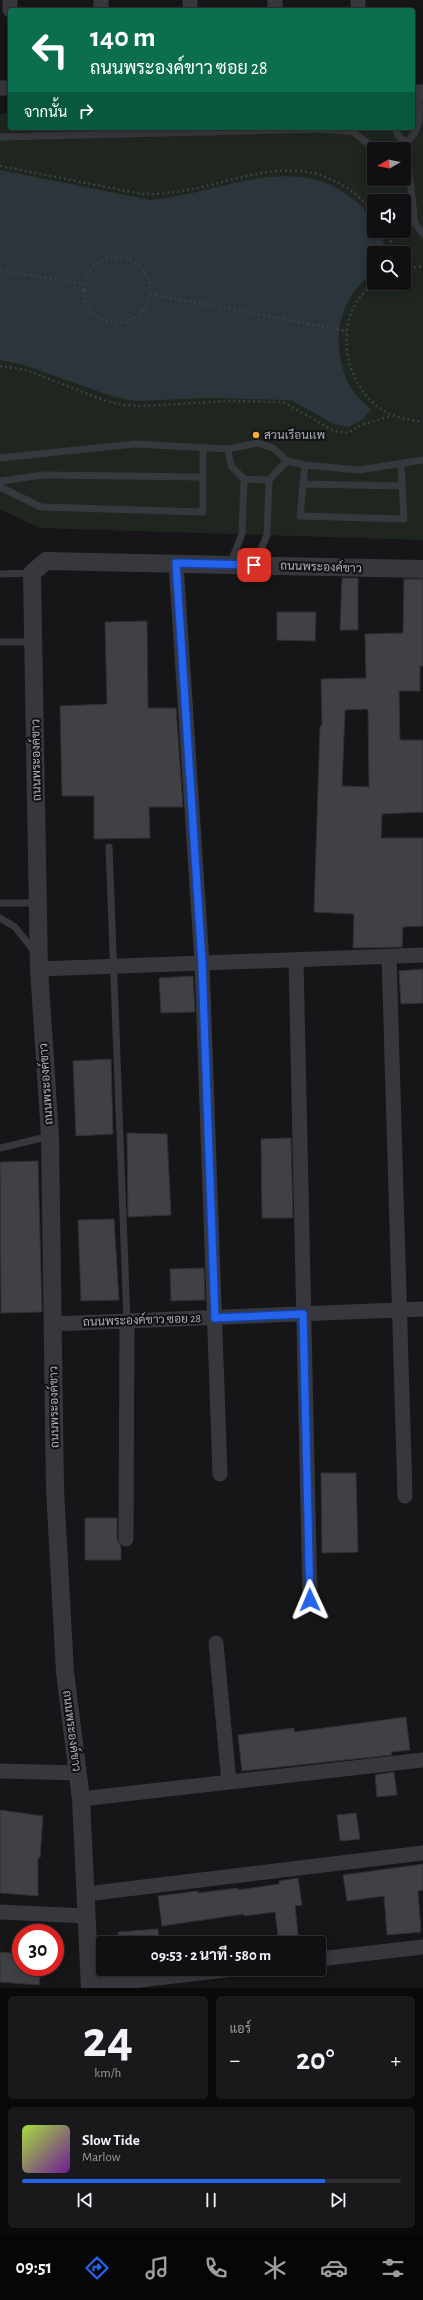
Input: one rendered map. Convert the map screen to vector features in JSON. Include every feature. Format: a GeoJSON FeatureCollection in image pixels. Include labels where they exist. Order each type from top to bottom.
{"type":"FeatureCollection","features":[{"type":"Feature","properties":{"kind":"street","name":"ถนนพระองค์ขาว"},"geometry":{"type":"LineString","coordinates":[[90,1987],[81,1799],[65,1672],[55,1489],[50,1136],[39,963],[32,573],[46,561],[423,569]]}},
{"type":"Feature","properties":{"kind":"street"},"geometry":{"type":"LineString","coordinates":[[176,563],[202,963],[220,1474]]}},
{"type":"Feature","properties":{"kind":"street"},"geometry":{"type":"LineString","coordinates":[[39,963],[115,967],[423,955]]}},
{"type":"Feature","properties":{"kind":"street"},"geometry":{"type":"LineString","coordinates":[[389,956],[405,1496]]}},
{"type":"Feature","properties":{"kind":"street"},"geometry":{"type":"LineString","coordinates":[[296,960],[310,1600]]}},
{"type":"Feature","properties":{"kind":"street","name":"ถนนพระองค์ขาว ซอย 28"},"geometry":{"type":"LineString","coordinates":[[52,1324],[423,1310]]}},
{"type":"Feature","properties":{"kind":"street"},"geometry":{"type":"LineString","coordinates":[[126,1540],[127,1321]]}},
{"type":"Feature","properties":{"kind":"street"},"geometry":{"type":"LineString","coordinates":[[216,1643],[229,1782]]}},
{"type":"Feature","properties":{"kind":"street"},"geometry":{"type":"LineString","coordinates":[[81,1799],[423,1760]]}},
{"type":"Feature","properties":{"kind":"street"},"geometry":{"type":"LineString","coordinates":[[0,1771],[78,1773]]}},
{"type":"Feature","properties":{"kind":"street"},"geometry":{"type":"LineString","coordinates":[[86,1894],[423,1853]]}},
{"type":"Feature","properties":{"kind":"street"},"geometry":{"type":"LineString","coordinates":[[0,1912],[87,1916]]}},
{"type":"Feature","properties":{"kind":"street"},"geometry":{"type":"LineString","coordinates":[[326,1958],[423,1947]]}},
{"type":"Feature","properties":{"kind":"street"},"geometry":{"type":"LineString","coordinates":[[90,1987],[177,1976]]}},
{"type":"Feature","properties":{"kind":"lane"},"geometry":{"type":"LineString","coordinates":[[396,130],[399,137],[406,142],[415,136],[420,129],[418,92]]}},
{"type":"Feature","properties":{"kind":"lane"},"geometry":{"type":"LineString","coordinates":[[0,137],[283,130]]}},
{"type":"Feature","properties":{"kind":"lane"},"geometry":{"type":"LineString","coordinates":[[333,130],[353,132],[367,143]]}},
{"type":"Feature","properties":{"kind":"lane"},"geometry":{"type":"LineString","coordinates":[[409,186],[415,223],[423,234]]}},
{"type":"Feature","properties":{"kind":"lane"},"geometry":{"type":"LineString","coordinates":[[0,458],[136,444],[228,449],[258,443],[273,448],[287,461],[305,465],[359,470],[401,465],[423,460]]}},
{"type":"Feature","properties":{"kind":"lane"},"geometry":{"type":"LineString","coordinates":[[0,487],[41,507],[203,512],[203,448]]}},
{"type":"Feature","properties":{"kind":"lane"},"geometry":{"type":"LineString","coordinates":[[228,449],[231,466],[244,479],[269,480]]}},
{"type":"Feature","properties":{"kind":"lane"},"geometry":{"type":"LineString","coordinates":[[254,565],[267,535],[269,480],[287,461]]}},
{"type":"Feature","properties":{"kind":"lane"},"geometry":{"type":"LineString","coordinates":[[305,465],[300,516],[404,519],[401,465]]}},
{"type":"Feature","properties":{"kind":"lane"},"geometry":{"type":"LineString","coordinates":[[0,481],[44,475],[203,477]]}},
{"type":"Feature","properties":{"kind":"lane"},"geometry":{"type":"LineString","coordinates":[[230,564],[242,534],[244,479]]}},
{"type":"Feature","properties":{"kind":"lane"},"geometry":{"type":"LineString","coordinates":[[303,484],[402,486]]}},
{"type":"Feature","properties":{"kind":"lane"},"geometry":{"type":"LineString","coordinates":[[0,574],[32,573]]}},
{"type":"Feature","properties":{"kind":"lane"},"geometry":{"type":"LineString","coordinates":[[0,642],[34,642]]}},
{"type":"Feature","properties":{"kind":"lane"},"geometry":{"type":"LineString","coordinates":[[109,846],[115,967],[127,1321]]}},
{"type":"Feature","properties":{"kind":"lane"},"geometry":{"type":"LineString","coordinates":[[0,903],[38,903]]}},
{"type":"Feature","properties":{"kind":"lane"},"geometry":{"type":"LineString","coordinates":[[0,918],[15,927],[39,963]]}},
{"type":"Feature","properties":{"kind":"lane"},"geometry":{"type":"LineString","coordinates":[[0,1148],[50,1136]]}},
{"type":"Feature","properties":{"kind":"path"},"geometry":{"type":"LineString","coordinates":[[0,166],[142,194],[162,194],[193,190],[238,177],[290,169],[310,172],[337,182],[354,192],[367,205]]}},
{"type":"Feature","properties":{"kind":"path"},"geometry":{"type":"LineString","coordinates":[[116,256],[127,258],[137,263],[145,272],[149,282],[150,294],[147,304],[141,313],[132,319],[112,323],[98,316],[87,305],[84,295],[84,284],[88,273],[95,264],[105,258],[116,256]]}},
{"type":"Feature","properties":{"kind":"path"},"geometry":{"type":"LineString","coordinates":[[411,268],[423,266]]}},
{"type":"Feature","properties":{"kind":"path"},"geometry":{"type":"LineString","coordinates":[[0,270],[84,284]]}},
{"type":"Feature","properties":{"kind":"path"},"geometry":{"type":"LineString","coordinates":[[368,290],[355,307],[347,331],[347,357],[356,382],[372,402],[391,416]]}},
{"type":"Feature","properties":{"kind":"path"},"geometry":{"type":"LineString","coordinates":[[150,294],[347,331]]}},
{"type":"Feature","properties":{"kind":"path"},"geometry":{"type":"LineString","coordinates":[[0,366],[26,370],[109,402],[125,405],[141,406],[230,401],[283,402],[334,431],[348,433],[361,425],[391,416],[423,421]]}},
{"type":"Feature","properties":{"kind":"shaded area"},"geometry":{"type":"Polygon","coordinates":[[[415,106],[423,106],[423,540],[39,528],[0,509],[0,114],[8,113],[8,130],[415,130],[415,106]]]}},
{"type":"Feature","properties":{"kind":"shaded area"},"geometry":{"type":"Polygon","coordinates":[[[0,170],[150,200],[175,197],[254,179],[280,176],[305,178],[330,185],[353,199],[367,213],[367,238],[382,238],[385,246],[367,246],[367,278],[356,289],[341,319],[339,343],[343,370],[353,392],[371,410],[363,419],[349,427],[334,424],[291,400],[205,398],[136,401],[114,397],[24,365],[0,360],[0,170]]]}},
{"type":"Feature","properties":{"kind":"building"},"geometry":{"type":"Polygon","coordinates":[[[342,578],[358,578],[358,630],[340,630],[342,578]]]}},
{"type":"Feature","properties":{"kind":"building"},"geometry":{"type":"Polygon","coordinates":[[[404,579],[423,579],[423,666],[420,666],[420,691],[399,691],[400,740],[423,740],[423,812],[382,814],[381,838],[423,838],[423,926],[403,927],[402,947],[353,948],[354,914],[314,912],[320,726],[322,726],[321,679],[366,678],[365,634],[403,633],[404,579]],[[345,710],[342,786],[369,787],[368,710],[345,710]]]}},
{"type":"Feature","properties":{"kind":"building"},"geometry":{"type":"Polygon","coordinates":[[[277,612],[316,612],[315,641],[277,640],[277,612]]]}},
{"type":"Feature","properties":{"kind":"building"},"geometry":{"type":"Polygon","coordinates":[[[147,621],[148,708],[176,708],[183,807],[149,807],[150,838],[94,839],[94,796],[62,796],[60,706],[107,704],[105,622],[147,621]]]}},
{"type":"Feature","properties":{"kind":"building"},"geometry":{"type":"Polygon","coordinates":[[[423,969],[423,1003],[401,1004],[399,971],[423,969]]]}},
{"type":"Feature","properties":{"kind":"building"},"geometry":{"type":"Polygon","coordinates":[[[193,976],[195,1012],[161,1013],[159,978],[193,976]]]}},
{"type":"Feature","properties":{"kind":"building"},"geometry":{"type":"Polygon","coordinates":[[[111,1059],[113,1134],[76,1136],[73,1061],[111,1059]]]}},
{"type":"Feature","properties":{"kind":"building"},"geometry":{"type":"Polygon","coordinates":[[[127,1133],[167,1134],[171,1215],[128,1217],[127,1133]]]}},
{"type":"Feature","properties":{"kind":"building"},"geometry":{"type":"Polygon","coordinates":[[[291,1138],[293,1218],[262,1218],[261,1139],[291,1138]]]}},
{"type":"Feature","properties":{"kind":"building"},"geometry":{"type":"Polygon","coordinates":[[[38,1161],[42,1312],[1,1313],[0,1162],[38,1161]]]}},
{"type":"Feature","properties":{"kind":"building"},"geometry":{"type":"Polygon","coordinates":[[[114,1219],[119,1300],[81,1301],[78,1220],[114,1219]]]}},
{"type":"Feature","properties":{"kind":"building"},"geometry":{"type":"Polygon","coordinates":[[[204,1268],[205,1300],[171,1301],[170,1269],[204,1268]]]}},
{"type":"Feature","properties":{"kind":"building"},"geometry":{"type":"Polygon","coordinates":[[[321,1473],[356,1473],[358,1552],[322,1553],[321,1473]]]}},
{"type":"Feature","properties":{"kind":"building"},"geometry":{"type":"Polygon","coordinates":[[[85,1518],[117,1518],[117,1539],[121,1547],[121,1560],[85,1560],[85,1518]]]}},
{"type":"Feature","properties":{"kind":"building"},"geometry":{"type":"Polygon","coordinates":[[[406,1717],[410,1750],[391,1752],[392,1755],[242,1771],[238,1735],[294,1728],[294,1732],[406,1717]]]}},
{"type":"Feature","properties":{"kind":"building"},"geometry":{"type":"Polygon","coordinates":[[[394,1772],[397,1795],[377,1797],[375,1775],[394,1772]]]}},
{"type":"Feature","properties":{"kind":"building"},"geometry":{"type":"Polygon","coordinates":[[[0,1810],[43,1816],[40,1858],[38,1858],[38,1896],[0,1893],[0,1810]]]}},
{"type":"Feature","properties":{"kind":"building"},"geometry":{"type":"Polygon","coordinates":[[[356,1813],[360,1839],[340,1841],[337,1815],[356,1813]]]}},
{"type":"Feature","properties":{"kind":"building"},"geometry":{"type":"Polygon","coordinates":[[[423,1864],[423,1890],[418,1891],[421,1932],[387,1935],[384,1896],[347,1901],[343,1875],[423,1864]]]}},
{"type":"Feature","properties":{"kind":"building"},"geometry":{"type":"Polygon","coordinates":[[[298,1878],[302,1905],[295,1906],[298,1936],[278,1936],[275,1912],[244,1916],[244,1914],[162,1926],[158,1896],[238,1888],[238,1890],[279,1884],[279,1881],[298,1878]]]}},
{"type":"Feature","properties":{"kind":"building"},"geometry":{"type":"Polygon","coordinates":[[[158,1929],[158,1936],[118,1936],[118,1932],[158,1929]]]}},
{"type":"Feature","properties":{"kind":"building"},"geometry":{"type":"Polygon","coordinates":[[[0,1952],[12,1953],[12,1976],[40,1976],[39,1985],[0,1982],[0,1952]]]}},
{"type":"Feature","properties":{"kind":"place","name":"สวนเรึอนเเพ"},"geometry":{"type":"Point","coordinates":[256,435]}},
{"type":"Feature","properties":{"kind":"route"},"geometry":{"type":"LineString","coordinates":[[254,565],[176,563],[202,963],[215,1318],[303,1314],[306,1384],[310,1600]]}}]}
